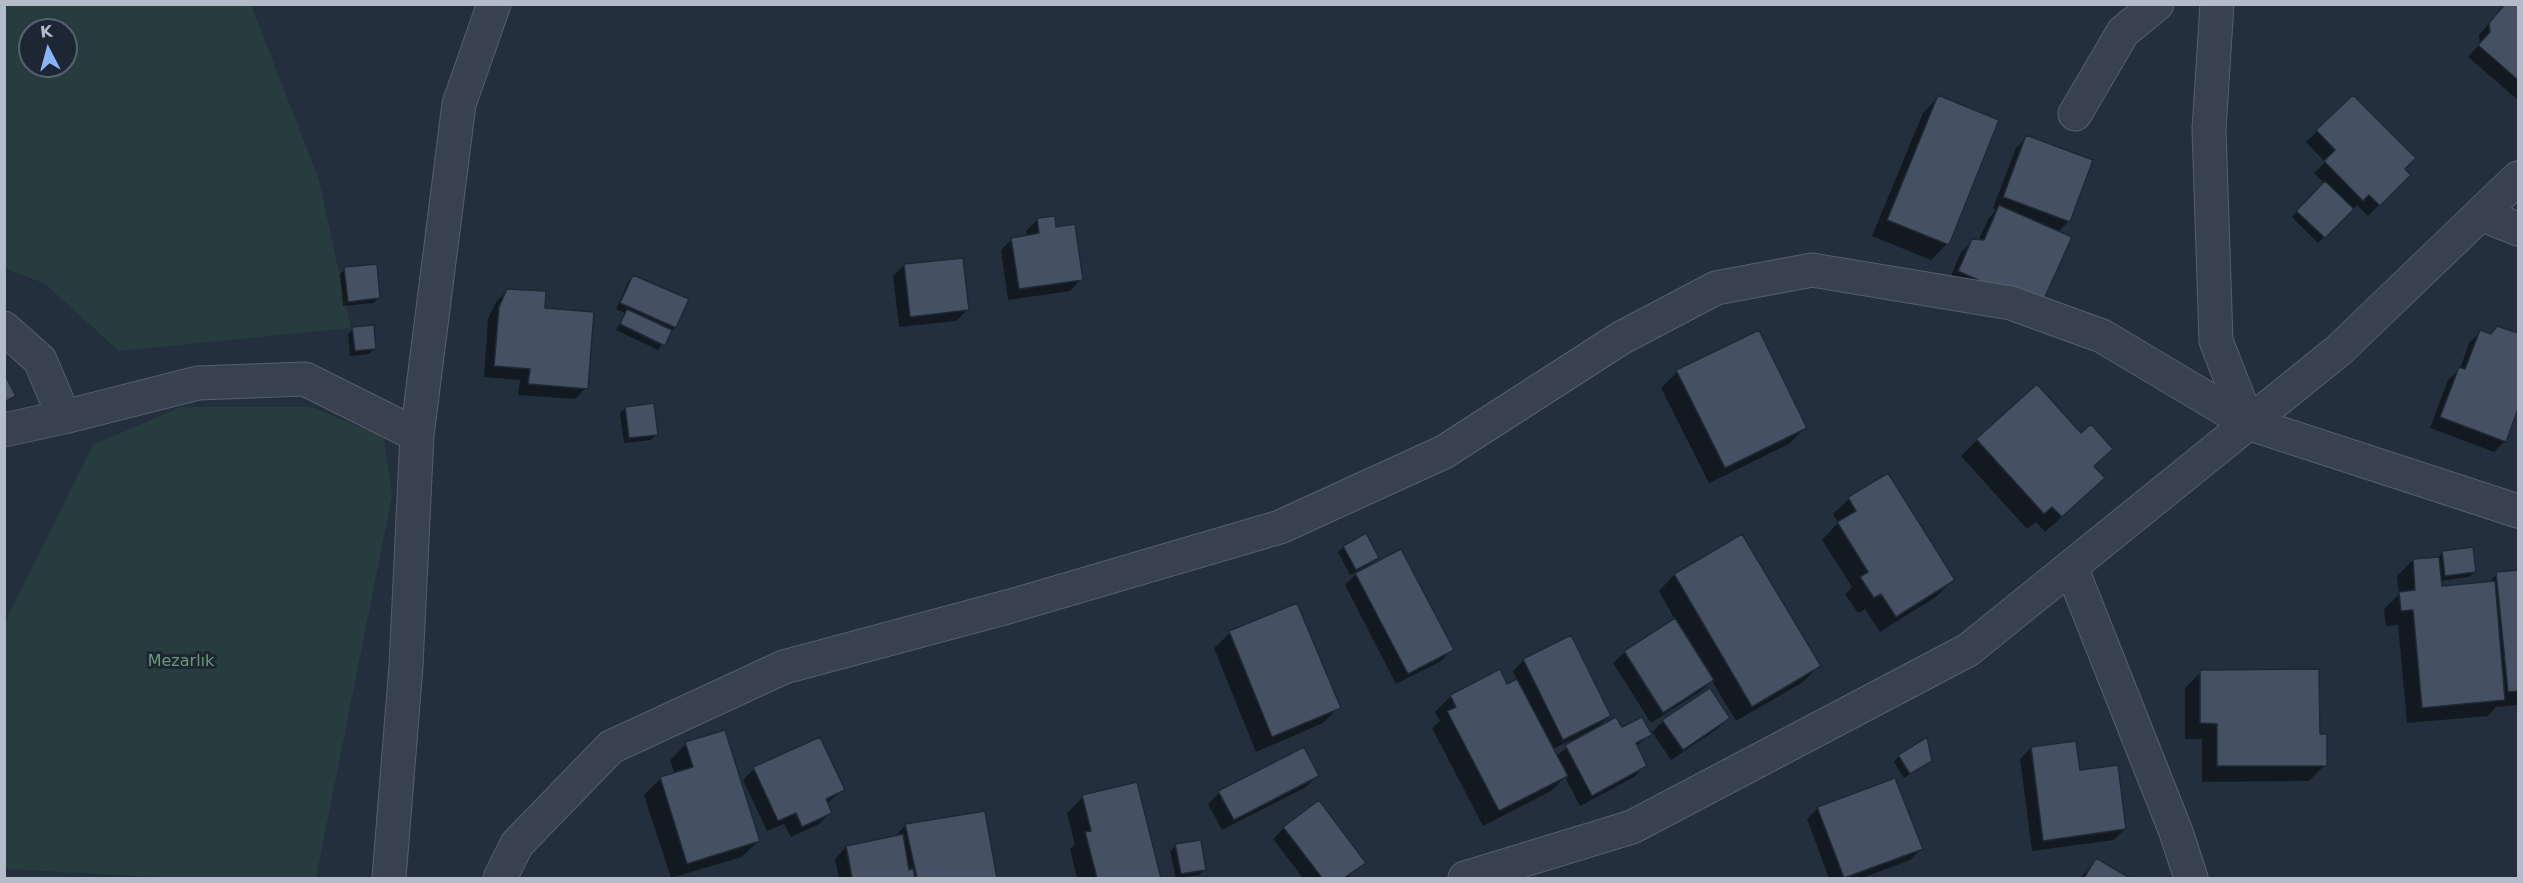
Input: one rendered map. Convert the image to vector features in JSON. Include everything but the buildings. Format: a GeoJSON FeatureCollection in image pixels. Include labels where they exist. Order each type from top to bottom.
{"type":"FeatureCollection","features":[{"type":"Feature","properties":{"kind":"street"},"geometry":{"type":"LineString","coordinates":[[388,879],[406,666],[417,435],[459,104],[494,4]]}},
{"type":"Feature","properties":{"kind":"street"},"geometry":{"type":"LineString","coordinates":[[2076,114],[2123,33],[2157,4]]}},
{"type":"Feature","properties":{"kind":"street"},"geometry":{"type":"LineString","coordinates":[[2217,4],[2209,129],[2216,341],[2248,423]]}},
{"type":"Feature","properties":{"kind":"street"},"geometry":{"type":"LineString","coordinates":[[1466,879],[1632,827],[1968,650],[2339,350],[2518,178]]}},
{"type":"Feature","properties":{"kind":"street"},"geometry":{"type":"LineString","coordinates":[[2481,214],[2518,229]]}},
{"type":"Feature","properties":{"kind":"street"},"geometry":{"type":"LineString","coordinates":[[500,879],[517,844],[611,747],[784,668],[1011,606],[1280,527],[1444,452],[1621,338],[1716,288],[1812,270],[2011,303],[2102,336],[2248,423],[2518,511]]}},
{"type":"Feature","properties":{"kind":"street"},"geometry":{"type":"LineString","coordinates":[[4,328],[40,360],[64,417]]}},
{"type":"Feature","properties":{"kind":"street"},"geometry":{"type":"LineString","coordinates":[[4,429],[64,417],[198,384],[305,379],[417,435]]}},
{"type":"Feature","properties":{"kind":"street"},"geometry":{"type":"LineString","coordinates":[[2071,567],[2176,832],[2191,879]]}},
{"type":"Feature","properties":{"kind":"green space"},"geometry":{"type":"Polygon","coordinates":[[[5,4],[251,5],[319,180],[351,328],[119,351],[44,283],[5,269],[5,4]]]}},
{"type":"Feature","properties":{"kind":"green space","name":"Mezarlık"},"geometry":{"type":"Polygon","coordinates":[[[181,407],[311,407],[384,437],[392,496],[316,878],[173,878],[5,869],[5,622],[93,445],[181,407]]]}}]}
